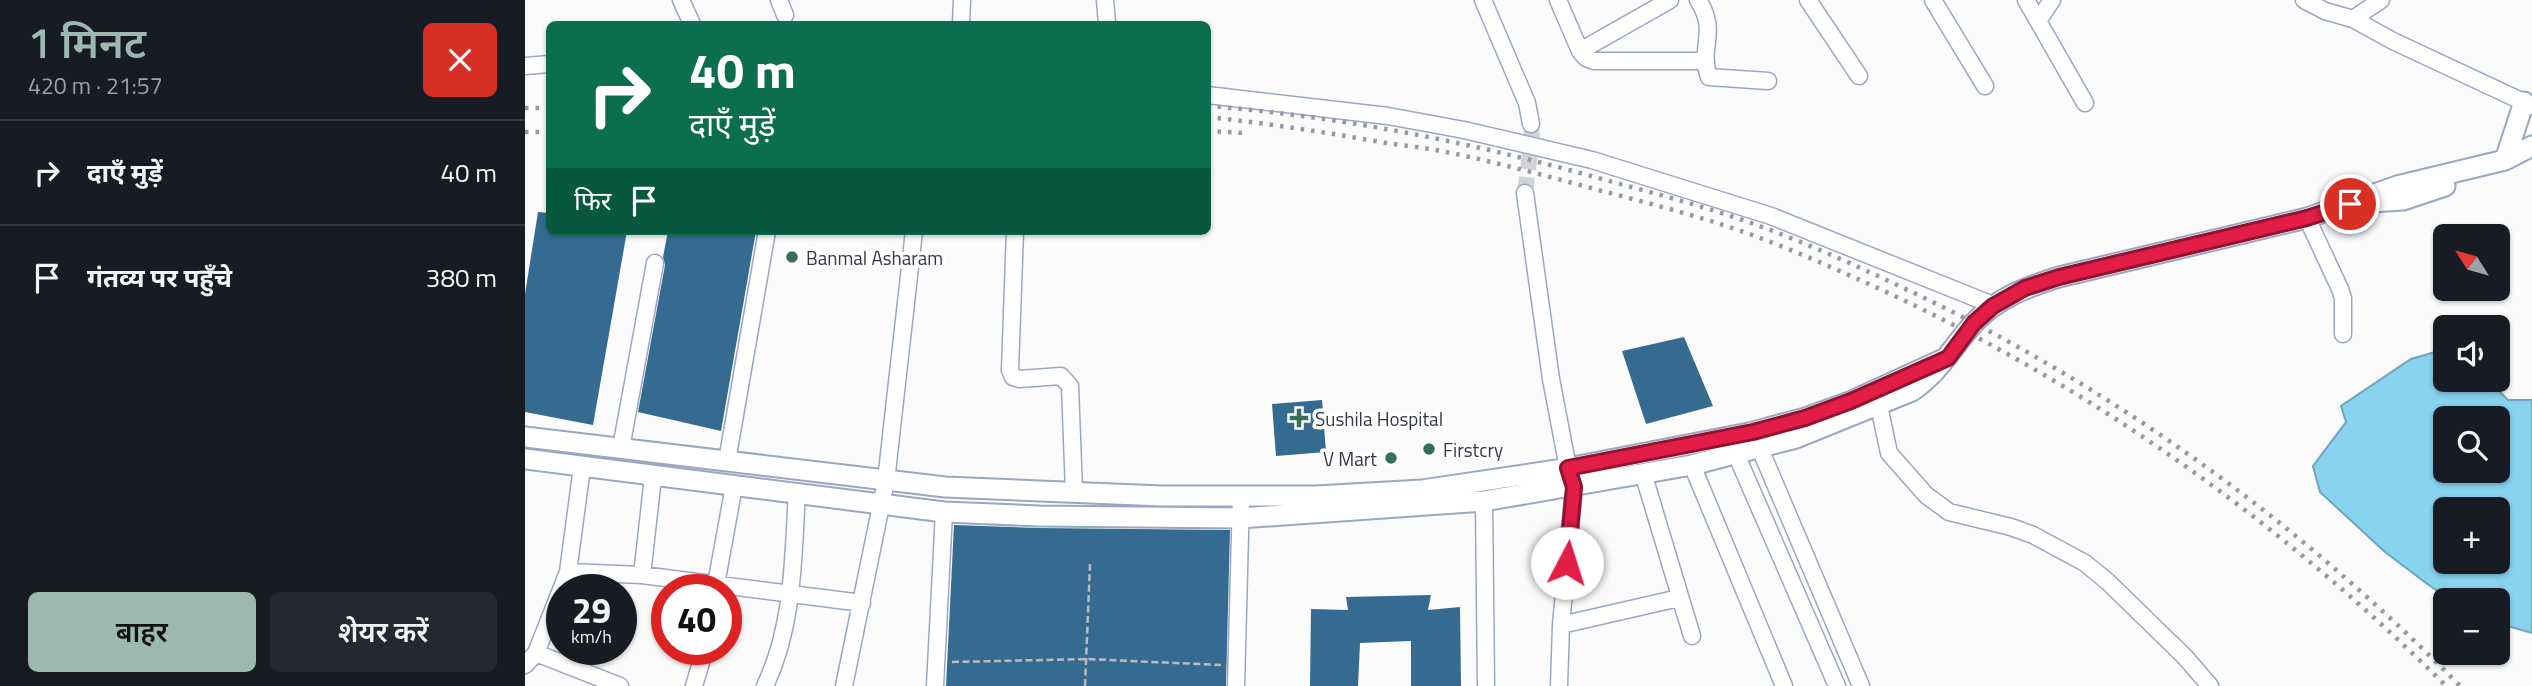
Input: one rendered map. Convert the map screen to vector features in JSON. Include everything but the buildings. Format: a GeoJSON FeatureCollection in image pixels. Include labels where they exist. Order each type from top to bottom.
{"type":"FeatureCollection","features":[{"type":"Feature","properties":{"kind":"main road"},"geometry":{"type":"LineString","coordinates":[[2505,160],[2528,104]]}},
{"type":"Feature","properties":{"kind":"main road"},"geometry":{"type":"LineString","coordinates":[[525,437],[945,487],[1241,496],[1316,496],[1422,489],[1755,440],[1797,438],[1878,406],[1926,382],[1974,323],[1993,306],[2025,288],[2059,277],[2307,218],[2397,186],[2505,160],[2532,146]]}},
{"type":"Feature","properties":{"kind":"main road"},"geometry":{"type":"LineString","coordinates":[[2350,204],[2403,200],[2532,157]]}},
{"type":"Feature","properties":{"kind":"main road"},"geometry":{"type":"LineString","coordinates":[[525,459],[944,512],[1240,518],[1484,501],[1692,465],[1736,454],[1755,440],[1948,358]]}},
{"type":"Feature","properties":{"kind":"street"},"geometry":{"type":"LineString","coordinates":[[681,0],[691,21]]}},
{"type":"Feature","properties":{"kind":"street"},"geometry":{"type":"LineString","coordinates":[[961,21],[962,0]]}},
{"type":"Feature","properties":{"kind":"street"},"geometry":{"type":"LineString","coordinates":[[1105,0],[1107,21]]}},
{"type":"Feature","properties":{"kind":"street"},"geometry":{"type":"LineString","coordinates":[[1483,0],[1527,103],[1531,124]]}},
{"type":"Feature","properties":{"kind":"street"},"geometry":{"type":"LineString","coordinates":[[1559,0],[1580,51],[1586,58],[1594,61],[1706,61]]}},
{"type":"Feature","properties":{"kind":"street"},"geometry":{"type":"LineString","coordinates":[[1580,51],[1669,0]]}},
{"type":"Feature","properties":{"kind":"street"},"geometry":{"type":"LineString","coordinates":[[1698,0],[1709,23],[1706,61],[1709,77],[1768,81]]}},
{"type":"Feature","properties":{"kind":"street"},"geometry":{"type":"LineString","coordinates":[[1808,0],[1859,76]]}},
{"type":"Feature","properties":{"kind":"street"},"geometry":{"type":"LineString","coordinates":[[1933,0],[1985,86]]}},
{"type":"Feature","properties":{"kind":"street"},"geometry":{"type":"LineString","coordinates":[[2026,0],[2085,103]]}},
{"type":"Feature","properties":{"kind":"street"},"geometry":{"type":"LineString","coordinates":[[2038,21],[2052,0]]}},
{"type":"Feature","properties":{"kind":"street"},"geometry":{"type":"LineString","coordinates":[[2304,0],[2353,19],[2393,41],[2528,104]]}},
{"type":"Feature","properties":{"kind":"street"},"geometry":{"type":"LineString","coordinates":[[2353,19],[2381,0]]}},
{"type":"Feature","properties":{"kind":"street"},"geometry":{"type":"LineString","coordinates":[[525,66],[546,64]]}},
{"type":"Feature","properties":{"kind":"street"},"geometry":{"type":"LineString","coordinates":[[1211,95],[1388,116],[1464,130],[1592,160],[1772,216],[1993,306]]}},
{"type":"Feature","properties":{"kind":"street"},"geometry":{"type":"LineString","coordinates":[[1525,193],[1551,379],[1574,487],[1561,625],[1559,686]]}},
{"type":"Feature","properties":{"kind":"street"},"geometry":{"type":"LineString","coordinates":[[2307,218],[2343,298],[2343,334]]}},
{"type":"Feature","properties":{"kind":"street"},"geometry":{"type":"LineString","coordinates":[[727,461],[766,235]]}},
{"type":"Feature","properties":{"kind":"street"},"geometry":{"type":"LineString","coordinates":[[844,686],[886,481],[914,235]]}},
{"type":"Feature","properties":{"kind":"street"},"geometry":{"type":"LineString","coordinates":[[1015,235],[1010,370],[1013,377],[1019,379],[1061,376],[1070,386],[1074,492]]}},
{"type":"Feature","properties":{"kind":"street"},"geometry":{"type":"LineString","coordinates":[[621,448],[655,263]]}},
{"type":"Feature","properties":{"kind":"street"},"geometry":{"type":"LineString","coordinates":[[1878,406],[1889,453],[1926,495],[1949,512],[2033,535],[2085,564],[2108,582],[2185,657],[2210,686]]}},
{"type":"Feature","properties":{"kind":"street"},"geometry":{"type":"LineString","coordinates":[[1755,440],[1861,686]]}},
{"type":"Feature","properties":{"kind":"street"},"geometry":{"type":"LineString","coordinates":[[1736,454],[1837,686]]}},
{"type":"Feature","properties":{"kind":"street"},"geometry":{"type":"LineString","coordinates":[[1692,465],[1784,686]]}},
{"type":"Feature","properties":{"kind":"street"},"geometry":{"type":"LineString","coordinates":[[582,467],[568,572],[530,659],[613,685]]}},
{"type":"Feature","properties":{"kind":"street"},"geometry":{"type":"LineString","coordinates":[[1643,473],[1692,636]]}},
{"type":"Feature","properties":{"kind":"street"},"geometry":{"type":"LineString","coordinates":[[642,575],[653,477]]}},
{"type":"Feature","properties":{"kind":"street"},"geometry":{"type":"LineString","coordinates":[[717,574],[734,486]]}},
{"type":"Feature","properties":{"kind":"street"},"geometry":{"type":"LineString","coordinates":[[765,686],[777,662],[791,595],[797,492]]}},
{"type":"Feature","properties":{"kind":"street"},"geometry":{"type":"LineString","coordinates":[[1236,686],[1241,496]]}},
{"type":"Feature","properties":{"kind":"street"},"geometry":{"type":"LineString","coordinates":[[1484,501],[1486,686]]}},
{"type":"Feature","properties":{"kind":"street"},"geometry":{"type":"LineString","coordinates":[[935,686],[944,512]]}},
{"type":"Feature","properties":{"kind":"street"},"geometry":{"type":"LineString","coordinates":[[568,572],[651,576]]}},
{"type":"Feature","properties":{"kind":"street"},"geometry":{"type":"LineString","coordinates":[[742,590],[862,603]]}},
{"type":"Feature","properties":{"kind":"street"},"geometry":{"type":"LineString","coordinates":[[1561,625],[1679,598]]}},
{"type":"Feature","properties":{"kind":"street"},"geometry":{"type":"LineString","coordinates":[[694,686],[700,665]]}},
{"type":"Feature","properties":{"kind":"path"},"geometry":{"type":"LineString","coordinates":[[1085,686],[1090,564]]}},
{"type":"Feature","properties":{"kind":"path"},"geometry":{"type":"LineString","coordinates":[[938,663],[1087,659],[1236,665]]}},
{"type":"Feature","properties":{"kind":"water"},"geometry":{"type":"Polygon","coordinates":[[[2433,353],[2433,392],[2500,392],[2508,400],[2532,400],[2532,633],[2510,627],[2510,588],[2433,588],[2385,552],[2320,492],[2313,466],[2346,422],[2341,406],[2411,359],[2433,353]]]}},
{"type":"Feature","properties":{"kind":"tunnel"},"geometry":{"type":"LineString","coordinates":[[1525,193],[1532,137],[1531,124]]}},
{"type":"Feature","properties":{"kind":"railway"},"geometry":{"type":"LineString","coordinates":[[1211,106],[1352,123],[1544,163],[1734,217],[1794,239],[1872,273],[1987,330],[2061,372],[2203,464],[2336,569],[2460,686]]}},
{"type":"Feature","properties":{"kind":"railway"},"geometry":{"type":"LineString","coordinates":[[525,108],[546,108]]}},
{"type":"Feature","properties":{"kind":"railway"},"geometry":{"type":"LineString","coordinates":[[1211,118],[1436,150],[1521,169],[1720,224],[1782,246],[1882,290],[1960,328],[2036,370],[2181,463],[2251,514],[2318,569],[2446,686]]}},
{"type":"Feature","properties":{"kind":"railway"},"geometry":{"type":"LineString","coordinates":[[1211,131],[1245,133]]}},
{"type":"Feature","properties":{"kind":"railway"},"geometry":{"type":"LineString","coordinates":[[525,132],[546,132]]}},
{"type":"Feature","properties":{"kind":"place","name":"Banmal Asharam"},"geometry":{"type":"Point","coordinates":[792,257]}},
{"type":"Feature","properties":{"kind":"place","name":"Sushila Hospital"},"geometry":{"type":"Point","coordinates":[1299,418]}},
{"type":"Feature","properties":{"kind":"place","name":"Firstcry"},"geometry":{"type":"Point","coordinates":[1429,449]}},
{"type":"Feature","properties":{"kind":"place","name":"V Mart"},"geometry":{"type":"Point","coordinates":[1391,458]}},
{"type":"Feature","properties":{"kind":"route"},"geometry":{"type":"LineString","coordinates":[[1567,563],[1574,487],[1568,468],[1708,442],[1805,418],[1851,401],[1948,358],[1974,323],[1993,306],[2025,288],[2059,277],[2307,218],[2350,204]]}}]}
